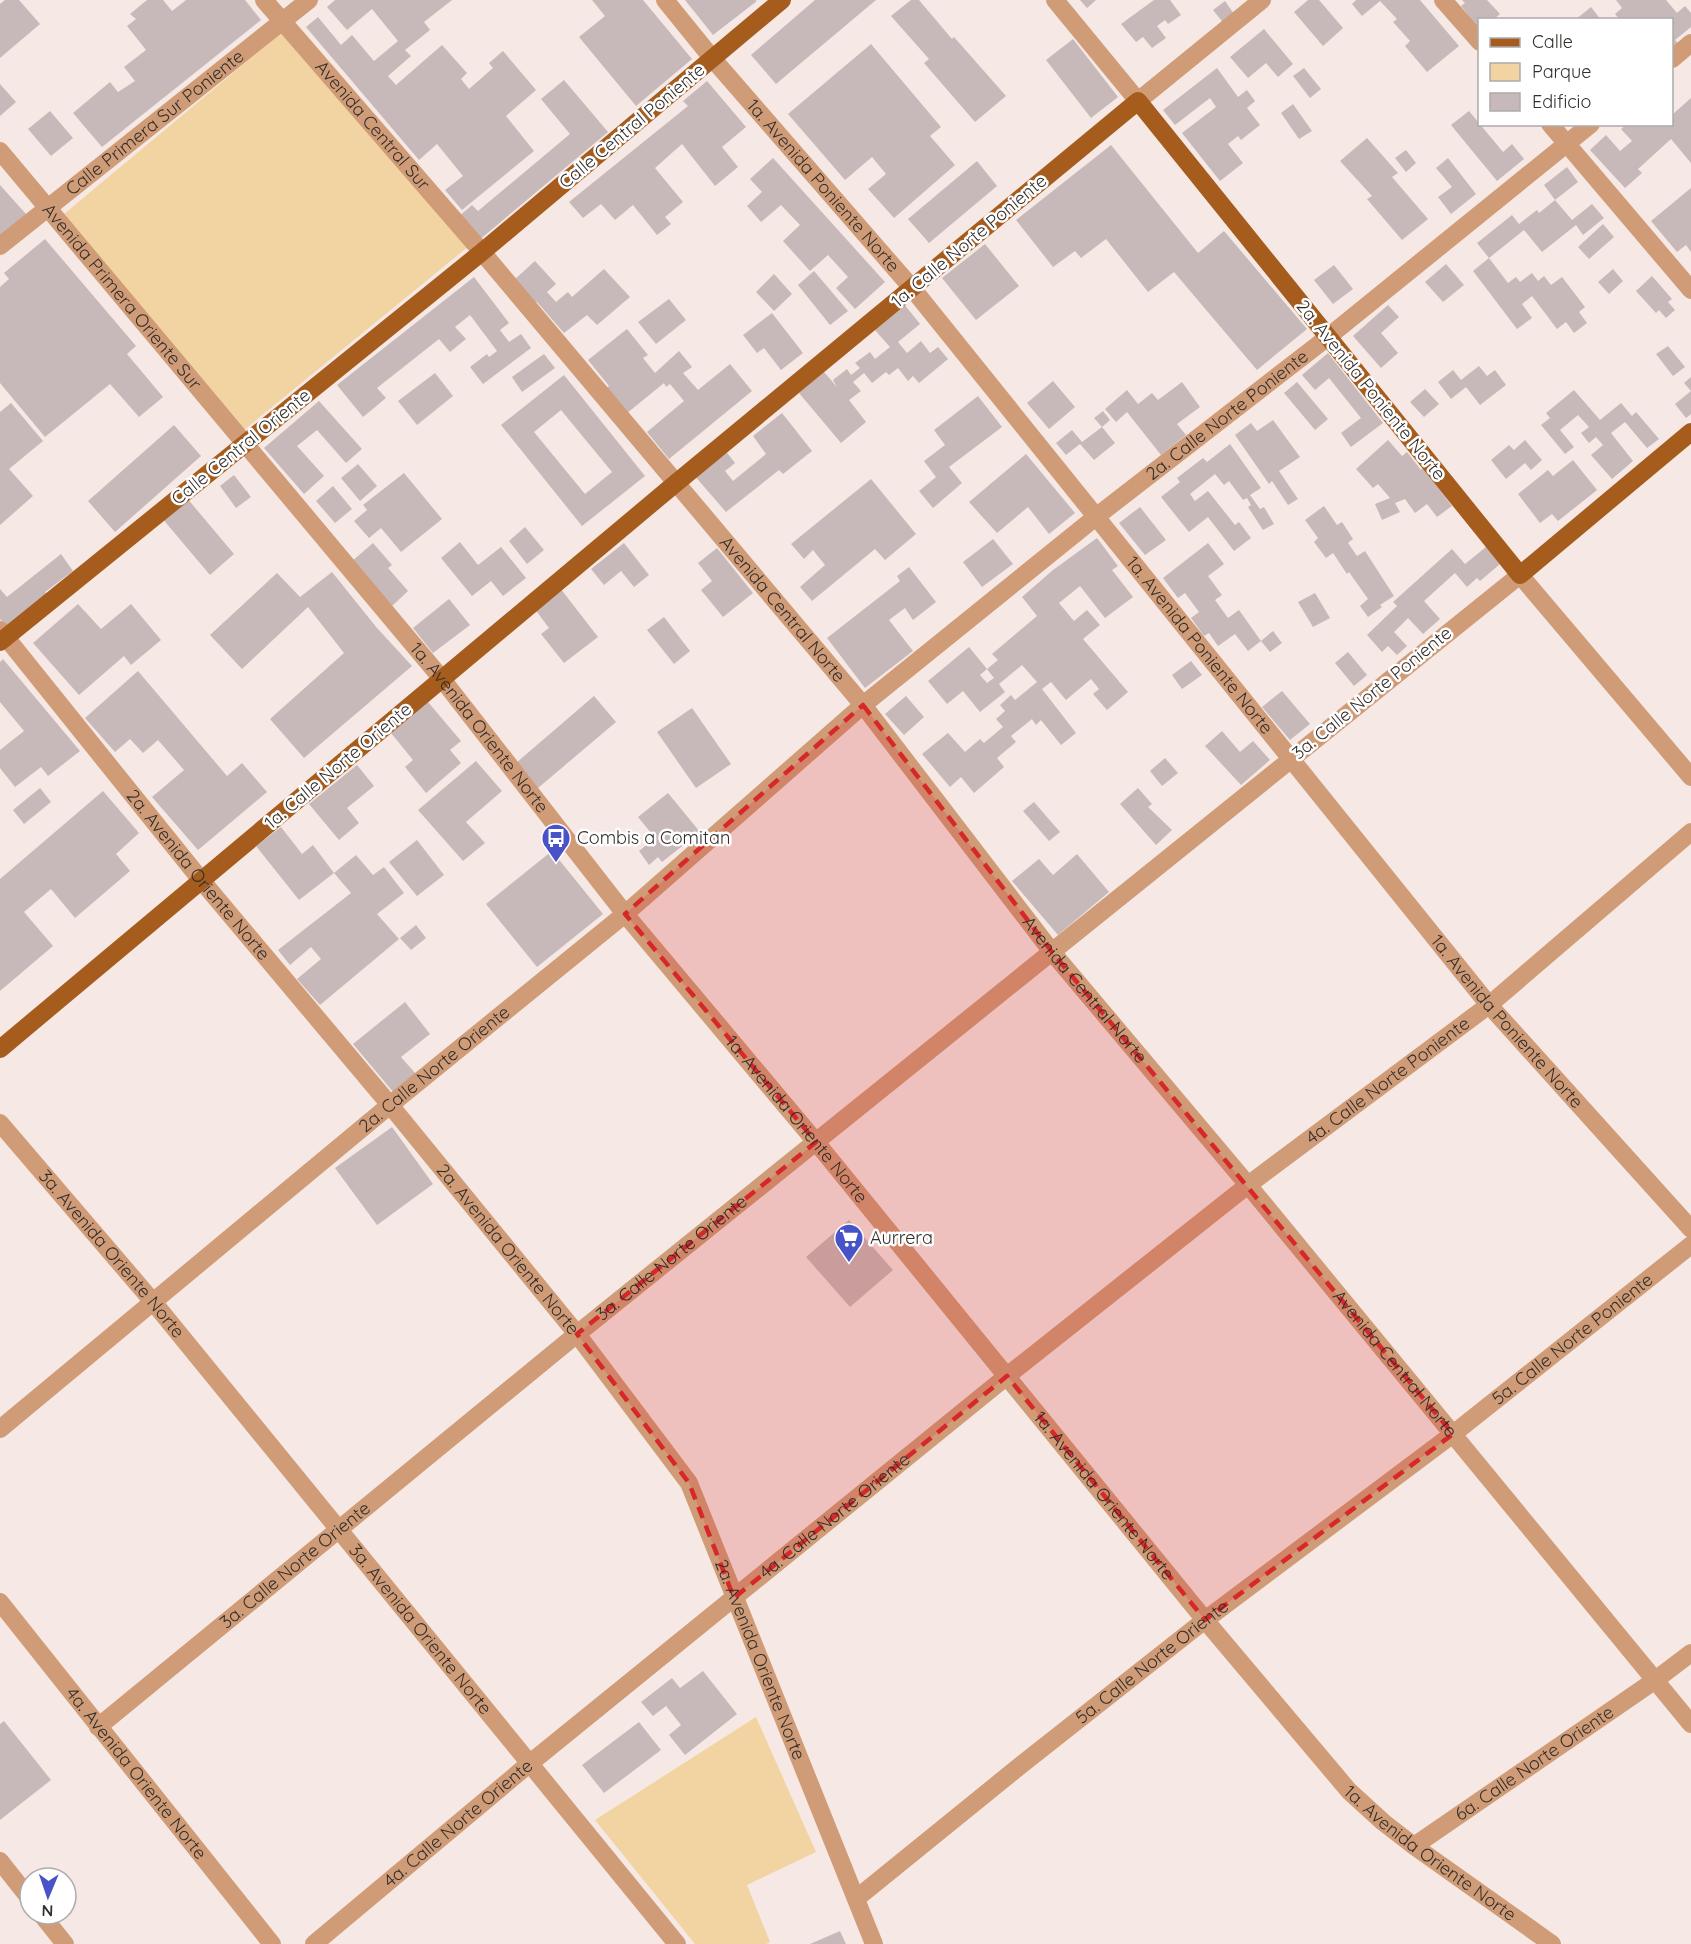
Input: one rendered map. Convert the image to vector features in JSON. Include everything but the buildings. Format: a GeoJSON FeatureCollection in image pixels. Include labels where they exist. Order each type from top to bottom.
{"type":"FeatureCollection","features":[{"type":"Feature","properties":{"kind":"main road","name":"Calle Central Poniente"},"geometry":{"type":"LineString","coordinates":[[482,252],[782,0]]}},
{"type":"Feature","properties":{"kind":"main road","name":"1a. Calle Norte Poniente"},"geometry":{"type":"LineString","coordinates":[[676,483],[1138,101]]}},
{"type":"Feature","properties":{"kind":"main road","name":"2a. Avenida Poniente Norte"},"geometry":{"type":"LineString","coordinates":[[1138,101],[1520,575]]}},
{"type":"Feature","properties":{"kind":"main road","name":"Calle Central Oriente"},"geometry":{"type":"LineString","coordinates":[[2,636],[482,252]]}},
{"type":"Feature","properties":{"kind":"main road","name":"3a. Calle Norte Poniente"},"geometry":{"type":"LineString","coordinates":[[1520,575],[1691,432]]}},
{"type":"Feature","properties":{"kind":"main road","name":"1a. Calle Norte Oriente"},"geometry":{"type":"LineString","coordinates":[[0,1049],[676,483]]}},
{"type":"Feature","properties":{"kind":"street","name":"Avenida Central Sur"},"geometry":{"type":"LineString","coordinates":[[264,0],[482,252]]}},
{"type":"Feature","properties":{"kind":"street","name":"Calle Primera Sur Poniente"},"geometry":{"type":"LineString","coordinates":[[0,246],[283,23],[309,0]]}},
{"type":"Feature","properties":{"kind":"street","name":"1a. Avenida Poniente Norte"},"geometry":{"type":"LineString","coordinates":[[665,0],[712,58],[912,288],[1489,1005],[1691,1229]]}},
{"type":"Feature","properties":{"kind":"street","name":"2a. Avenida Poniente Norte"},"geometry":{"type":"LineString","coordinates":[[1055,0],[1138,101]]}},
{"type":"Feature","properties":{"kind":"street","name":"1a. Calle Norte Poniente"},"geometry":{"type":"LineString","coordinates":[[1138,101],[1262,0]]}},
{"type":"Feature","properties":{"kind":"street"},"geometry":{"type":"LineString","coordinates":[[1443,0],[1478,41]]}},
{"type":"Feature","properties":{"kind":"street"},"geometry":{"type":"LineString","coordinates":[[1673,57],[1691,43]]}},
{"type":"Feature","properties":{"kind":"street"},"geometry":{"type":"LineString","coordinates":[[1552,126],[1691,290]]}},
{"type":"Feature","properties":{"kind":"street","name":"2a. Calle Norte Poniente"},"geometry":{"type":"LineString","coordinates":[[863,705],[1097,516],[1328,337],[1589,126]]}},
{"type":"Feature","properties":{"kind":"street","name":"Avenida Primera Oriente Sur"},"geometry":{"type":"LineString","coordinates":[[0,151],[245,443]]}},
{"type":"Feature","properties":{"kind":"street","name":"Avenida Central Norte"},"geometry":{"type":"LineString","coordinates":[[482,252],[863,705],[1052,952],[1248,1185],[1691,1725]]}},
{"type":"Feature","properties":{"kind":"street","name":"1a. Avenida Oriente Norte"},"geometry":{"type":"LineString","coordinates":[[245,443],[442,679],[625,914],[816,1142],[1205,1620],[1349,1791],[1414,1846],[1552,1944]]}},
{"type":"Feature","properties":{"kind":"street","name":"2a. Avenida Poniente Norte"},"geometry":{"type":"LineString","coordinates":[[1520,575],[1691,777]]}},
{"type":"Feature","properties":{"kind":"street","name":"3a. Calle Norte Poniente"},"geometry":{"type":"LineString","coordinates":[[1052,952],[1520,575]]}},
{"type":"Feature","properties":{"kind":"street","name":"2a. Avenida Oriente Norte"},"geometry":{"type":"LineString","coordinates":[[2,636],[577,1334],[689,1483],[857,1899],[873,1944]]}},
{"type":"Feature","properties":{"kind":"street","name":"2a. Calle Norte Oriente"},"geometry":{"type":"LineString","coordinates":[[0,1430],[390,1105],[625,914],[863,705]]}},
{"type":"Feature","properties":{"kind":"street","name":"4a. Calle Norte Poniente"},"geometry":{"type":"LineString","coordinates":[[1248,1185],[1489,1005],[1691,832]]}},
{"type":"Feature","properties":{"kind":"street","name":"3a. Calle Norte Oriente"},"geometry":{"type":"LineString","coordinates":[[98,1727],[577,1334],[1052,952]]}},
{"type":"Feature","properties":{"kind":"street","name":"3a. Avenida Oriente Norte"},"geometry":{"type":"LineString","coordinates":[[0,1123],[154,1303],[677,1944]]}},
{"type":"Feature","properties":{"kind":"street","name":"4a. Calle Norte Oriente"},"geometry":{"type":"LineString","coordinates":[[314,1944],[529,1764],[1006,1376],[1248,1185]]}},
{"type":"Feature","properties":{"kind":"street","name":"5a. Calle Norte Poniente"},"geometry":{"type":"LineString","coordinates":[[1453,1434],[1691,1245]]}},
{"type":"Feature","properties":{"kind":"street","name":"5a. Calle Norte Oriente"},"geometry":{"type":"LineString","coordinates":[[857,1899],[1021,1765],[1205,1620],[1453,1434]]}},
{"type":"Feature","properties":{"kind":"street","name":"4a. Avenida Oriente Norte"},"geometry":{"type":"LineString","coordinates":[[0,1602],[272,1944]]}},
{"type":"Feature","properties":{"kind":"street","name":"6a. Calle Norte Oriente"},"geometry":{"type":"LineString","coordinates":[[1414,1846],[1654,1682],[1691,1653]]}},
{"type":"Feature","properties":{"kind":"street"},"geometry":{"type":"LineString","coordinates":[[0,1861],[18,1884]]}},
{"type":"Feature","properties":{"kind":"street"},"geometry":{"type":"LineString","coordinates":[[51,1926],[65,1944]]}},
{"type":"Feature","properties":{"kind":"highlighted area"},"geometry":{"type":"Polygon","coordinates":[[[863,705],[1052,952],[1453,1434],[1205,1620],[1007,1376],[734,1598],[689,1483],[577,1334],[816,1142],[625,914],[863,705]]]}},
{"type":"Feature","properties":{"kind":"green space"},"geometry":{"type":"Polygon","coordinates":[[[282,32],[469,246],[244,430],[64,214],[282,32]]]}},
{"type":"Feature","properties":{"kind":"green space"},"geometry":{"type":"Polygon","coordinates":[[[756,1717],[816,1852],[747,1885],[770,1942],[766,1944],[695,1944],[595,1820],[756,1717]]]}},
{"type":"Feature","properties":{"kind":"place","name":"Combis a Comitan"},"geometry":{"type":"Point","coordinates":[556,864]}},
{"type":"Feature","properties":{"kind":"place","name":"Aurrera"},"geometry":{"type":"Point","coordinates":[849,1264]}}]}
